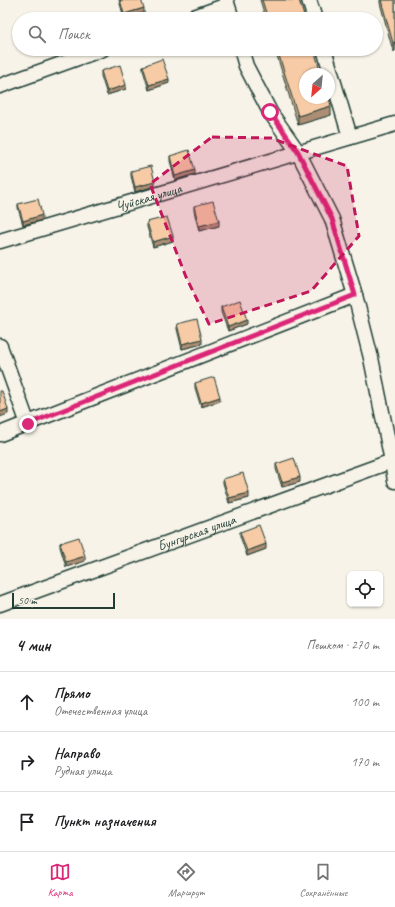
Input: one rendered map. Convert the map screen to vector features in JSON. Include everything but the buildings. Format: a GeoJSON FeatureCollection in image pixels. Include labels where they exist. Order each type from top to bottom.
{"type":"FeatureCollection","features":[{"type":"Feature","properties":{"kind":"street"},"geometry":{"type":"LineString","coordinates":[[309,0],[313,12]]}},
{"type":"Feature","properties":{"kind":"street"},"geometry":{"type":"LineString","coordinates":[[204,12],[227,2],[230,12]]}},
{"type":"Feature","properties":{"kind":"street"},"geometry":{"type":"LineString","coordinates":[[0,86],[84,56]]}},
{"type":"Feature","properties":{"kind":"street"},"geometry":{"type":"LineString","coordinates":[[243,56],[246,66],[270,112],[298,152],[332,219],[355,295],[371,358],[395,481]]}},
{"type":"Feature","properties":{"kind":"street"},"geometry":{"type":"LineString","coordinates":[[326,56],[350,137]]}},
{"type":"Feature","properties":{"kind":"street","name":"Чуйская улица"},"geometry":{"type":"LineString","coordinates":[[0,241],[395,124]]}},
{"type":"Feature","properties":{"kind":"street"},"geometry":{"type":"LineString","coordinates":[[0,434],[355,295]]}},
{"type":"Feature","properties":{"kind":"street"},"geometry":{"type":"LineString","coordinates":[[0,346],[28,424]]}},
{"type":"Feature","properties":{"kind":"street","name":"Бунгурская улица"},"geometry":{"type":"LineString","coordinates":[[0,604],[392,460]]}},
{"type":"Feature","properties":{"kind":"highlighted area"},"geometry":{"type":"Polygon","coordinates":[[[212,137],[271,138],[347,166],[359,236],[311,291],[209,324],[186,277],[150,184],[212,137]]]}},
{"type":"Feature","properties":{"kind":"route"},"geometry":{"type":"LineString","coordinates":[[28,424],[355,295],[332,219],[298,152],[270,112]]}}]}
